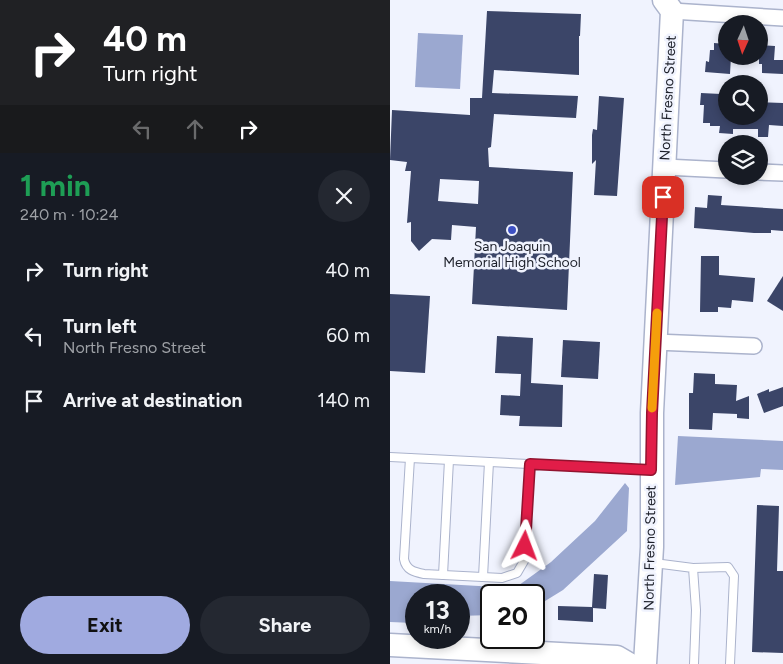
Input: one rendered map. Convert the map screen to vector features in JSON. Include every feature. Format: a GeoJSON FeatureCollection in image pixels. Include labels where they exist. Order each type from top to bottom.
{"type":"FeatureCollection","features":[{"type":"Feature","properties":{"kind":"main road","name":"North Fresno Street"},"geometry":{"type":"LineString","coordinates":[[645,664],[651,563],[651,472],[655,342],[673,4]]}},
{"type":"Feature","properties":{"kind":"main road"},"geometry":{"type":"LineString","coordinates":[[390,646],[617,657],[628,664]]}},
{"type":"Feature","properties":{"kind":"street"},"geometry":{"type":"LineString","coordinates":[[673,4],[783,18]]}},
{"type":"Feature","properties":{"kind":"street"},"geometry":{"type":"LineString","coordinates":[[665,167],[718,170]]}},
{"type":"Feature","properties":{"kind":"street"},"geometry":{"type":"LineString","coordinates":[[768,172],[783,173]]}},
{"type":"Feature","properties":{"kind":"street"},"geometry":{"type":"LineString","coordinates":[[655,342],[754,346]]}},
{"type":"Feature","properties":{"kind":"lane"},"geometry":{"type":"LineString","coordinates":[[390,457],[651,472]]}},
{"type":"Feature","properties":{"kind":"lane"},"geometry":{"type":"LineString","coordinates":[[410,458],[405,564],[414,572],[502,578],[517,573],[524,561],[530,464]]}},
{"type":"Feature","properties":{"kind":"lane"},"geometry":{"type":"LineString","coordinates":[[443,575],[449,460]]}},
{"type":"Feature","properties":{"kind":"lane"},"geometry":{"type":"LineString","coordinates":[[483,577],[489,462]]}},
{"type":"Feature","properties":{"kind":"lane"},"geometry":{"type":"LineString","coordinates":[[651,563],[694,568],[728,567],[734,576],[730,664]]}},
{"type":"Feature","properties":{"kind":"lane"},"geometry":{"type":"LineString","coordinates":[[694,568],[696,610],[694,664]]}},
{"type":"Feature","properties":{"kind":"water"},"geometry":{"type":"Polygon","coordinates":[[[418,33],[463,35],[460,89],[415,87],[418,33]]]}},
{"type":"Feature","properties":{"kind":"water"},"geometry":{"type":"Polygon","coordinates":[[[678,436],[783,441],[783,470],[761,469],[760,477],[675,485],[678,436]]]}},
{"type":"Feature","properties":{"kind":"water"},"geometry":{"type":"Polygon","coordinates":[[[625,483],[629,488],[627,531],[563,590],[545,601],[545,584],[521,584],[551,562],[595,521],[625,483]]]}},
{"type":"Feature","properties":{"kind":"water"},"geometry":{"type":"Polygon","coordinates":[[[390,581],[444,584],[405,584],[405,623],[390,622],[390,581]]]}},
{"type":"Feature","properties":{"kind":"water"},"geometry":{"type":"Polygon","coordinates":[[[470,585],[480,586],[480,615],[470,616],[470,585]]]}},
{"type":"Feature","properties":{"kind":"building"},"geometry":{"type":"Polygon","coordinates":[[[487,11],[581,14],[579,75],[494,70],[492,93],[578,96],[576,118],[494,114],[491,147],[488,148],[489,167],[573,172],[567,310],[472,304],[476,227],[452,225],[451,240],[432,239],[419,251],[411,241],[411,222],[407,223],[411,171],[405,171],[407,162],[390,160],[392,110],[470,115],[470,98],[482,98],[487,11]],[[440,179],[438,201],[478,204],[479,181],[440,179]]]}},
{"type":"Feature","properties":{"kind":"building"},"geometry":{"type":"Polygon","coordinates":[[[714,43],[718,43],[718,65],[730,65],[730,74],[705,72],[706,61],[709,62],[710,50],[714,50],[714,43]]]}},
{"type":"Feature","properties":{"kind":"building"},"geometry":{"type":"Polygon","coordinates":[[[768,46],[775,46],[774,60],[783,60],[783,74],[762,73],[762,65],[768,65],[768,46]]]}},
{"type":"Feature","properties":{"kind":"building"},"geometry":{"type":"Polygon","coordinates":[[[701,93],[718,94],[718,125],[768,125],[768,102],[783,103],[783,126],[769,125],[768,137],[768,135],[758,135],[758,129],[733,129],[733,134],[719,133],[720,126],[710,126],[710,123],[703,123],[704,105],[700,105],[701,93]]]}},
{"type":"Feature","properties":{"kind":"building"},"geometry":{"type":"Polygon","coordinates":[[[599,96],[624,98],[617,196],[594,195],[596,160],[592,164],[592,135],[593,129],[597,130],[599,96]]]}},
{"type":"Feature","properties":{"kind":"building"},"geometry":{"type":"Polygon","coordinates":[[[708,195],[722,196],[721,205],[783,209],[783,231],[771,230],[771,233],[754,233],[694,228],[695,207],[707,208],[708,195]]]}},
{"type":"Feature","properties":{"kind":"building"},"geometry":{"type":"Polygon","coordinates":[[[701,256],[719,256],[719,275],[755,278],[753,302],[732,300],[731,308],[718,307],[718,312],[700,312],[701,256]]]}},
{"type":"Feature","properties":{"kind":"building"},"geometry":{"type":"Polygon","coordinates":[[[783,276],[783,311],[767,301],[783,276]]]}},
{"type":"Feature","properties":{"kind":"building"},"geometry":{"type":"Polygon","coordinates":[[[390,294],[430,296],[425,373],[390,371],[390,294]]]}},
{"type":"Feature","properties":{"kind":"building"},"geometry":{"type":"Polygon","coordinates":[[[497,336],[533,338],[531,383],[563,385],[562,427],[519,426],[520,416],[500,415],[501,395],[520,396],[521,374],[495,373],[497,336]]]}},
{"type":"Feature","properties":{"kind":"building"},"geometry":{"type":"Polygon","coordinates":[[[563,340],[600,342],[598,379],[561,377],[563,340]]]}},
{"type":"Feature","properties":{"kind":"building"},"geometry":{"type":"Polygon","coordinates":[[[694,373],[715,374],[715,384],[737,385],[736,401],[749,396],[749,419],[737,418],[737,414],[713,413],[712,430],[689,429],[689,393],[693,393],[694,373]]]}},
{"type":"Feature","properties":{"kind":"building"},"geometry":{"type":"Polygon","coordinates":[[[783,387],[783,406],[764,413],[757,394],[769,389],[769,392],[783,387]]]}},
{"type":"Feature","properties":{"kind":"building"},"geometry":{"type":"Polygon","coordinates":[[[757,505],[779,506],[777,571],[783,571],[783,653],[752,652],[757,505]]]}},
{"type":"Feature","properties":{"kind":"building"},"geometry":{"type":"Polygon","coordinates":[[[594,574],[608,575],[606,609],[593,608],[593,622],[558,620],[558,606],[592,607],[594,574]]]}},
{"type":"Feature","properties":{"kind":"slow traffic"},"geometry":{"type":"LineString","coordinates":[[652,408],[657,313]]}},
{"type":"Feature","properties":{"kind":"place","name":"San Joaquin Memorial High School"},"geometry":{"type":"Point","coordinates":[512,230]}},
{"type":"Feature","properties":{"kind":"route"},"geometry":{"type":"LineString","coordinates":[[525,546],[530,464],[651,470],[655,342],[663,197]]}}]}
